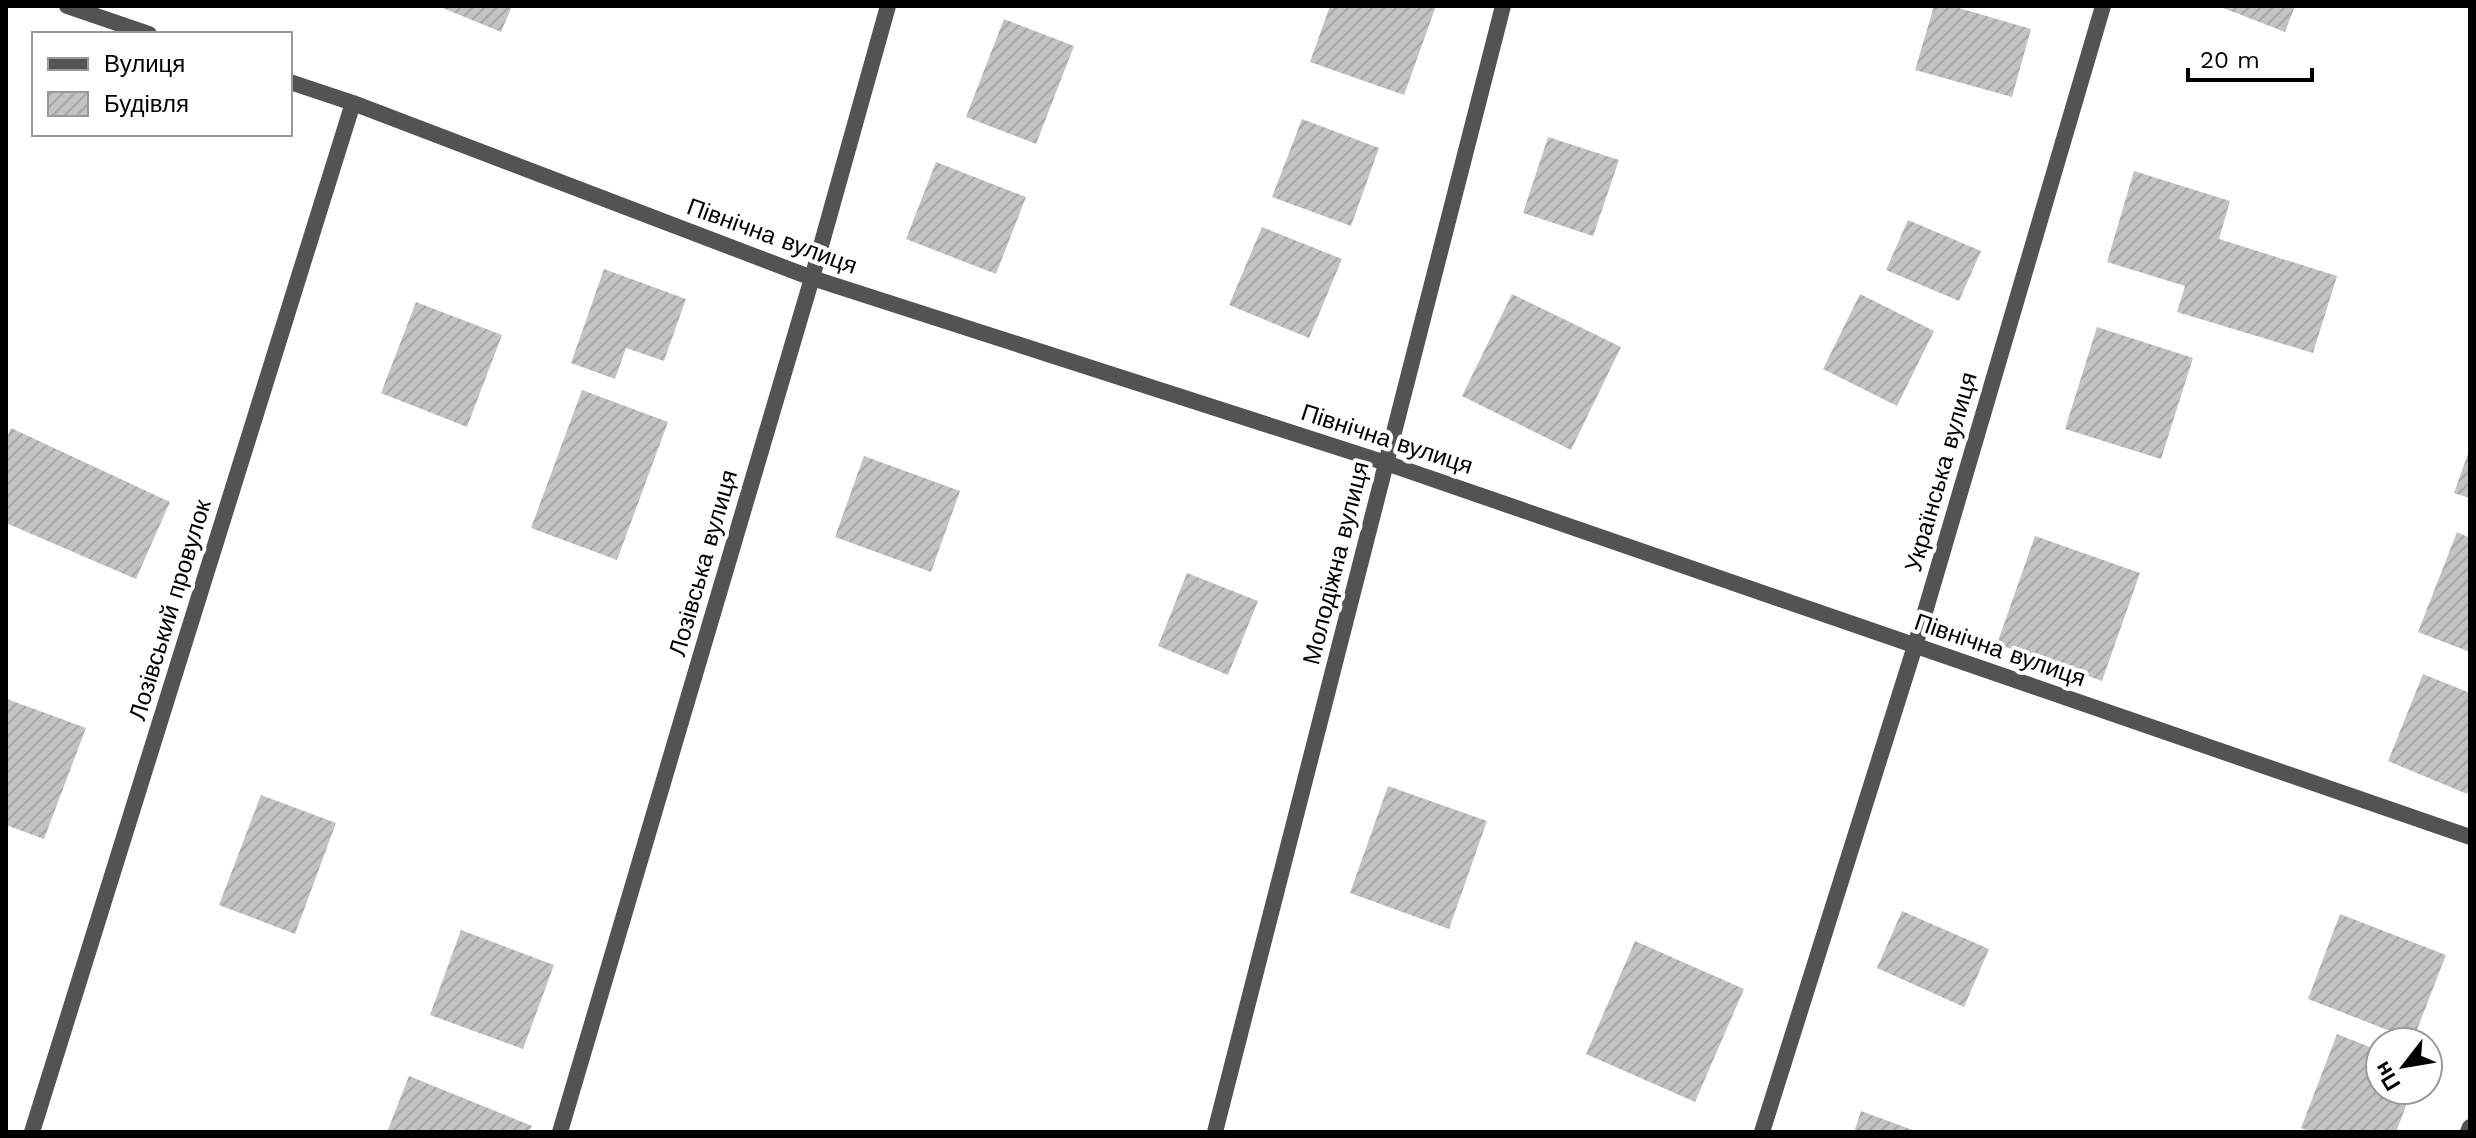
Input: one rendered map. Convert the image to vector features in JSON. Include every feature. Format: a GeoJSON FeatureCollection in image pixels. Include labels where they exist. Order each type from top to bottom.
{"type":"FeatureCollection","features":[{"type":"Feature","properties":{"kind":"street"},"geometry":{"type":"LineString","coordinates":[[67,6],[143,32]]}},
{"type":"Feature","properties":{"kind":"street","name":"Лозівська вулиця"},"geometry":{"type":"LineString","coordinates":[[560,1132],[812,278],[888,6]]}},
{"type":"Feature","properties":{"kind":"street","name":"Молодіжна вулиця"},"geometry":{"type":"LineString","coordinates":[[1215,1132],[1503,6]]}},
{"type":"Feature","properties":{"kind":"street","name":"Українська вулиця"},"geometry":{"type":"LineString","coordinates":[[1762,1132],[1915,646],[2103,6]]}},
{"type":"Feature","properties":{"kind":"street","name":"Північна вулиця"},"geometry":{"type":"LineString","coordinates":[[292,83],[353,103],[812,278],[1386,463],[2470,837]]}},
{"type":"Feature","properties":{"kind":"street","name":"Лозівський провулок"},"geometry":{"type":"LineString","coordinates":[[32,1132],[353,103]]}},
{"type":"Feature","properties":{"kind":"building"},"geometry":{"type":"Polygon","coordinates":[[[438,6],[512,6],[501,32],[438,6]]]}},
{"type":"Feature","properties":{"kind":"building"},"geometry":{"type":"Polygon","coordinates":[[[1330,6],[1436,6],[1404,95],[1310,62],[1330,6]]]}},
{"type":"Feature","properties":{"kind":"building"},"geometry":{"type":"Polygon","coordinates":[[[1934,6],[1952,6],[2031,29],[2012,97],[1915,70],[1934,6]]]}},
{"type":"Feature","properties":{"kind":"building"},"geometry":{"type":"Polygon","coordinates":[[[2218,6],[2295,6],[2285,32],[2218,6]]]}},
{"type":"Feature","properties":{"kind":"building"},"geometry":{"type":"Polygon","coordinates":[[[1004,19],[1074,46],[1036,144],[966,117],[1004,19]]]}},
{"type":"Feature","properties":{"kind":"building"},"geometry":{"type":"Polygon","coordinates":[[[1302,119],[1379,148],[1351,226],[1272,197],[1302,119]]]}},
{"type":"Feature","properties":{"kind":"building"},"geometry":{"type":"Polygon","coordinates":[[[1548,137],[1619,160],[1593,236],[1523,213],[1548,137]]]}},
{"type":"Feature","properties":{"kind":"building"},"geometry":{"type":"Polygon","coordinates":[[[936,162],[1026,197],[996,274],[906,239],[936,162]]]}},
{"type":"Feature","properties":{"kind":"building"},"geometry":{"type":"Polygon","coordinates":[[[2134,171],[2230,201],[2219,239],[2337,276],[2313,353],[2177,312],[2185,286],[2107,262],[2134,171]]]}},
{"type":"Feature","properties":{"kind":"building"},"geometry":{"type":"Polygon","coordinates":[[[1908,220],[1981,251],[1959,301],[1886,270],[1908,220]]]}},
{"type":"Feature","properties":{"kind":"building"},"geometry":{"type":"Polygon","coordinates":[[[1262,227],[1342,259],[1309,338],[1229,305],[1262,227]]]}},
{"type":"Feature","properties":{"kind":"building"},"geometry":{"type":"Polygon","coordinates":[[[604,269],[686,299],[664,361],[626,348],[615,379],[571,363],[604,269]]]}},
{"type":"Feature","properties":{"kind":"building"},"geometry":{"type":"Polygon","coordinates":[[[1512,294],[1621,347],[1571,450],[1462,396],[1512,294]]]}},
{"type":"Feature","properties":{"kind":"building"},"geometry":{"type":"Polygon","coordinates":[[[1860,294],[1934,331],[1897,406],[1823,369],[1860,294]]]}},
{"type":"Feature","properties":{"kind":"building"},"geometry":{"type":"Polygon","coordinates":[[[416,302],[502,335],[467,427],[381,393],[416,302]]]}},
{"type":"Feature","properties":{"kind":"building"},"geometry":{"type":"Polygon","coordinates":[[[2097,327],[2193,358],[2161,459],[2065,429],[2097,327]]]}},
{"type":"Feature","properties":{"kind":"building"},"geometry":{"type":"Polygon","coordinates":[[[582,390],[668,422],[617,560],[531,528],[582,390]]]}},
{"type":"Feature","properties":{"kind":"building"},"geometry":{"type":"Polygon","coordinates":[[[11,428],[170,502],[136,579],[6,523],[6,440],[11,428]]]}},
{"type":"Feature","properties":{"kind":"building"},"geometry":{"type":"Polygon","coordinates":[[[2470,448],[2470,498],[2454,493],[2470,448]]]}},
{"type":"Feature","properties":{"kind":"building"},"geometry":{"type":"Polygon","coordinates":[[[864,456],[960,491],[931,572],[835,537],[864,456]]]}},
{"type":"Feature","properties":{"kind":"building"},"geometry":{"type":"Polygon","coordinates":[[[2457,532],[2470,538],[2470,652],[2418,632],[2457,532]]]}},
{"type":"Feature","properties":{"kind":"building"},"geometry":{"type":"Polygon","coordinates":[[[2035,536],[2140,573],[2102,681],[1997,644],[2035,536]]]}},
{"type":"Feature","properties":{"kind":"building"},"geometry":{"type":"Polygon","coordinates":[[[1187,573],[1258,601],[1228,675],[1158,646],[1187,573]]]}},
{"type":"Feature","properties":{"kind":"building"},"geometry":{"type":"Polygon","coordinates":[[[2423,674],[2470,693],[2470,786],[2467,794],[2388,761],[2423,674]]]}},
{"type":"Feature","properties":{"kind":"building"},"geometry":{"type":"Polygon","coordinates":[[[7,699],[86,728],[44,839],[6,825],[7,699]]]}},
{"type":"Feature","properties":{"kind":"building"},"geometry":{"type":"Polygon","coordinates":[[[1388,786],[1487,821],[1449,929],[1350,893],[1388,786]]]}},
{"type":"Feature","properties":{"kind":"building"},"geometry":{"type":"Polygon","coordinates":[[[261,795],[336,823],[295,934],[219,905],[261,795]]]}},
{"type":"Feature","properties":{"kind":"building"},"geometry":{"type":"Polygon","coordinates":[[[1902,911],[1989,949],[1964,1007],[1877,968],[1902,911]]]}},
{"type":"Feature","properties":{"kind":"building"},"geometry":{"type":"Polygon","coordinates":[[[2340,914],[2446,955],[2418,1026],[2377,1026],[2308,999],[2340,914]]]}},
{"type":"Feature","properties":{"kind":"building"},"geometry":{"type":"Polygon","coordinates":[[[461,930],[554,965],[523,1049],[430,1015],[461,930]]]}},
{"type":"Feature","properties":{"kind":"building"},"geometry":{"type":"Polygon","coordinates":[[[1635,941],[1744,989],[1695,1102],[1586,1054],[1635,941]]]}},
{"type":"Feature","properties":{"kind":"building"},"geometry":{"type":"Polygon","coordinates":[[[2337,1034],[2364,1045],[2364,1106],[2406,1106],[2396,1132],[2312,1132],[2301,1128],[2337,1034]]]}},
{"type":"Feature","properties":{"kind":"building"},"geometry":{"type":"Polygon","coordinates":[[[409,1076],[532,1126],[529,1132],[387,1132],[409,1076]]]}},
{"type":"Feature","properties":{"kind":"building"},"geometry":{"type":"Polygon","coordinates":[[[1861,1111],[1918,1132],[1854,1132],[1861,1111]]]}}]}
